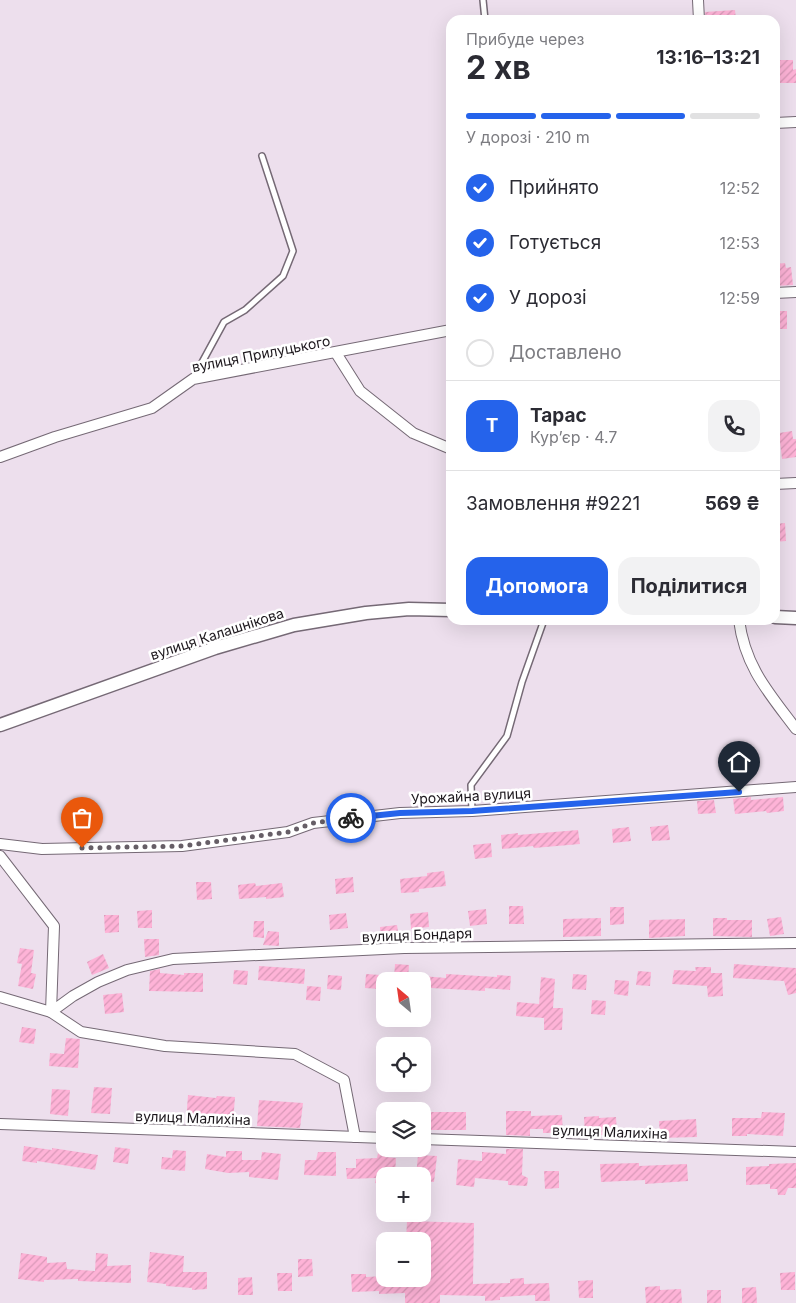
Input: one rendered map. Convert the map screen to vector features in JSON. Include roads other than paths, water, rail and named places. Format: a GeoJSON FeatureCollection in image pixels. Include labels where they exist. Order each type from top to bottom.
{"type":"FeatureCollection","features":[{"type":"Feature","properties":{"kind":"street"},"geometry":{"type":"LineString","coordinates":[[698,0],[699,15]]}},
{"type":"Feature","properties":{"kind":"street"},"geometry":{"type":"LineString","coordinates":[[780,123],[796,122]]}},
{"type":"Feature","properties":{"kind":"street"},"geometry":{"type":"LineString","coordinates":[[780,293],[796,292]]}},
{"type":"Feature","properties":{"kind":"street","name":"вулиця Прилуцького"},"geometry":{"type":"LineString","coordinates":[[0,457],[55,436],[152,408],[193,379],[446,331]]}},
{"type":"Feature","properties":{"kind":"street"},"geometry":{"type":"LineString","coordinates":[[336,353],[360,391],[414,432],[446,447]]}},
{"type":"Feature","properties":{"kind":"street"},"geometry":{"type":"LineString","coordinates":[[780,484],[796,482]]}},
{"type":"Feature","properties":{"kind":"street","name":"вулиця Калашнікова"},"geometry":{"type":"LineString","coordinates":[[0,726],[215,648],[294,625],[366,613],[409,609],[446,610]]}},
{"type":"Feature","properties":{"kind":"street"},"geometry":{"type":"LineString","coordinates":[[780,618],[796,618]]}},
{"type":"Feature","properties":{"kind":"street"},"geometry":{"type":"LineString","coordinates":[[740,625],[741,636],[756,673],[796,729]]}},
{"type":"Feature","properties":{"kind":"street","name":"Урожайна вулиця"},"geometry":{"type":"LineString","coordinates":[[0,844],[42,849],[182,846],[288,832],[313,823],[400,813],[472,811],[796,787]]}},
{"type":"Feature","properties":{"kind":"street"},"geometry":{"type":"LineString","coordinates":[[0,856],[54,926],[51,1012]]}},
{"type":"Feature","properties":{"kind":"street","name":"вулиця Бондаря"},"geometry":{"type":"LineString","coordinates":[[51,1012],[73,996],[98,982],[127,970],[173,959],[404,948],[796,943]]}},
{"type":"Feature","properties":{"kind":"street"},"geometry":{"type":"LineString","coordinates":[[0,996],[51,1012],[81,1032],[165,1046],[295,1054],[344,1080],[355,1137]]}},
{"type":"Feature","properties":{"kind":"street","name":"вулиця Малихіна"},"geometry":{"type":"LineString","coordinates":[[0,1124],[376,1138]]}},
{"type":"Feature","properties":{"kind":"street","name":"вулиця Малихіна"},"geometry":{"type":"LineString","coordinates":[[431,1139],[796,1152]]}},
{"type":"Feature","properties":{"kind":"lane"},"geometry":{"type":"LineString","coordinates":[[483,0],[484,15]]}},
{"type":"Feature","properties":{"kind":"lane"},"geometry":{"type":"LineString","coordinates":[[193,379],[224,322],[245,310],[283,276],[293,251],[262,156]]}},
{"type":"Feature","properties":{"kind":"lane"},"geometry":{"type":"LineString","coordinates":[[472,811],[471,785],[507,736],[522,682],[542,625]]}}]}
